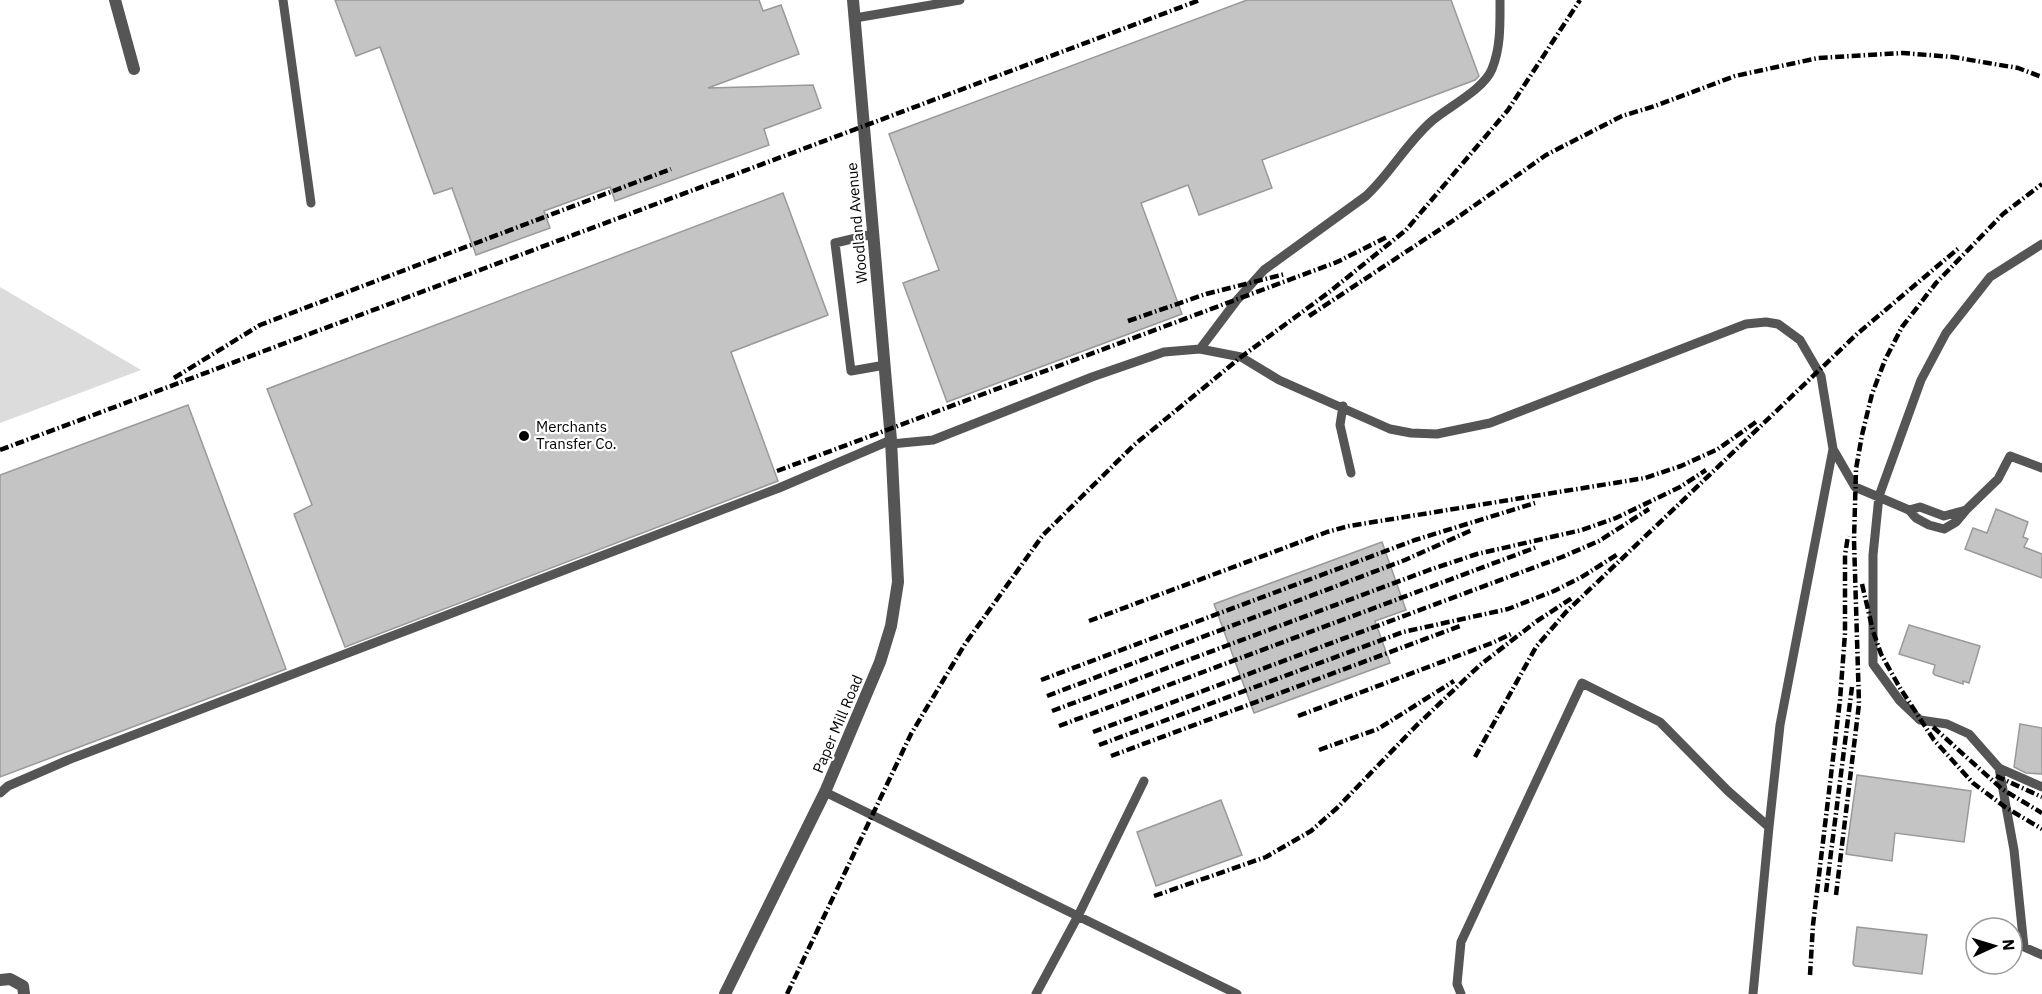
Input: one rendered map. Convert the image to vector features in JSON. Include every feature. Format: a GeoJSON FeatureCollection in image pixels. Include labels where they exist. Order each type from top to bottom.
{"type":"FeatureCollection","features":[{"type":"Feature","properties":{"kind":"street"},"geometry":{"type":"LineString","coordinates":[[116,0],[134,69]]}},
{"type":"Feature","properties":{"kind":"street","name":"Woodland Avenue"},"geometry":{"type":"LineString","coordinates":[[853,0],[891,442]]}},
{"type":"Feature","properties":{"kind":"street","name":"Paper Mill Road"},"geometry":{"type":"LineString","coordinates":[[725,994],[825,792],[880,662],[891,626],[898,582],[891,442]]}},
{"type":"Feature","properties":{"kind":"street"},"geometry":{"type":"LineString","coordinates":[[0,980],[10,979],[23,990]]}},
{"type":"Feature","properties":{"kind":"lane"},"geometry":{"type":"LineString","coordinates":[[283,0],[311,203]]}},
{"type":"Feature","properties":{"kind":"lane"},"geometry":{"type":"LineString","coordinates":[[855,18],[960,0]]}},
{"type":"Feature","properties":{"kind":"lane"},"geometry":{"type":"LineString","coordinates":[[1200,349],[1237,300],[1264,270],[1366,196],[1381,182],[1431,121],[1484,81],[1492,70],[1497,51],[1500,0]]}},
{"type":"Feature","properties":{"kind":"lane"},"geometry":{"type":"LineString","coordinates":[[873,234],[835,243],[851,371],[885,365]]}},
{"type":"Feature","properties":{"kind":"lane"},"geometry":{"type":"LineString","coordinates":[[2042,244],[1990,277],[1946,333],[1921,380],[1879,496],[1873,555],[1873,664],[1900,701],[1920,720],[1947,724],[1969,734],[1999,768],[2042,787]]}},
{"type":"Feature","properties":{"kind":"lane"},"geometry":{"type":"LineString","coordinates":[[0,793],[8,786],[79,755],[778,488],[891,442],[933,440],[1092,377],[1164,352],[1200,349],[1241,357],[1279,380],[1390,429],[1437,434],[1490,423],[1746,324],[1766,322],[1778,324],[1800,340],[1818,372],[1833,449],[1855,487],[1909,510],[1916,518],[1929,525],[1944,529],[1956,522],[1998,479],[2010,456],[2042,468]]}},
{"type":"Feature","properties":{"kind":"lane"},"geometry":{"type":"LineString","coordinates":[[1342,406],[1340,425],[1351,473]]}},
{"type":"Feature","properties":{"kind":"lane"},"geometry":{"type":"LineString","coordinates":[[1753,994],[1780,725],[1833,449]]}},
{"type":"Feature","properties":{"kind":"lane"},"geometry":{"type":"LineString","coordinates":[[1461,994],[1457,984],[1461,942],[1582,683],[1659,722],[1728,791],[1768,827]]}},
{"type":"Feature","properties":{"kind":"lane"},"geometry":{"type":"LineString","coordinates":[[1999,768],[2014,850],[2024,947],[2042,955]]}},
{"type":"Feature","properties":{"kind":"lane"},"geometry":{"type":"LineString","coordinates":[[1036,994],[1078,916],[1144,781]]}},
{"type":"Feature","properties":{"kind":"lane"},"geometry":{"type":"LineString","coordinates":[[825,792],[1237,994]]}},
{"type":"Feature","properties":{"kind":"shaded area"},"geometry":{"type":"Polygon","coordinates":[[[0,287],[141,370],[0,423],[0,287]]]}},
{"type":"Feature","properties":{"kind":"building"},"geometry":{"type":"Polygon","coordinates":[[[335,0],[759,0],[763,11],[781,5],[799,54],[708,88],[813,85],[821,108],[764,129],[769,145],[615,201],[610,187],[544,211],[550,228],[476,255],[452,188],[434,194],[380,47],[356,56],[335,0]]]}},
{"type":"Feature","properties":{"kind":"building"},"geometry":{"type":"Polygon","coordinates":[[[1247,0],[1451,0],[1479,76],[1475,80],[1262,160],[1272,188],[1199,215],[1188,185],[1141,203],[1182,314],[947,402],[903,283],[939,270],[889,134],[1247,0]]]}},
{"type":"Feature","properties":{"kind":"building","name":"Merchants Transfer Co."},"geometry":{"type":"Polygon","coordinates":[[[783,193],[828,315],[731,352],[778,481],[345,647],[294,514],[312,505],[267,389],[783,193]]]}},
{"type":"Feature","properties":{"kind":"building"},"geometry":{"type":"Polygon","coordinates":[[[188,405],[286,669],[0,777],[0,475],[188,405]]]}},
{"type":"Feature","properties":{"kind":"building"},"geometry":{"type":"Polygon","coordinates":[[[1996,509],[2028,522],[2023,537],[2028,539],[2024,547],[2042,554],[2042,578],[1965,549],[1973,528],[1987,533],[1996,509]]]}},
{"type":"Feature","properties":{"kind":"building"},"geometry":{"type":"Polygon","coordinates":[[[1382,542],[1406,610],[1375,621],[1390,663],[1254,713],[1214,604],[1382,542]]]}},
{"type":"Feature","properties":{"kind":"building"},"geometry":{"type":"Polygon","coordinates":[[[1909,625],[1980,646],[1969,683],[1963,681],[1963,684],[1935,675],[1933,673],[1935,665],[1899,654],[1909,625]]]}},
{"type":"Feature","properties":{"kind":"building"},"geometry":{"type":"Polygon","coordinates":[[[2020,724],[2042,728],[2042,774],[2026,773],[2014,767],[2020,724]]]}},
{"type":"Feature","properties":{"kind":"building"},"geometry":{"type":"Polygon","coordinates":[[[1857,775],[1971,791],[1964,842],[1895,833],[1892,861],[1846,854],[1857,775]]]}},
{"type":"Feature","properties":{"kind":"building"},"geometry":{"type":"Polygon","coordinates":[[[1221,800],[1242,855],[1156,886],[1137,832],[1221,800]]]}},
{"type":"Feature","properties":{"kind":"building"},"geometry":{"type":"Polygon","coordinates":[[[1857,927],[1927,935],[1922,974],[1855,966],[1853,964],[1857,927]]]}},
{"type":"Feature","properties":{"kind":"railway"},"geometry":{"type":"LineString","coordinates":[[0,450],[1200,0]]}},
{"type":"Feature","properties":{"kind":"railway"},"geometry":{"type":"LineString","coordinates":[[787,994],[911,734],[965,644],[1043,535],[1134,445],[1241,357],[1328,293],[1406,230],[1508,110],[1580,0]]}},
{"type":"Feature","properties":{"kind":"railway"},"geometry":{"type":"LineString","coordinates":[[1309,316],[1451,222],[1546,155],[1622,116],[1735,76],[1818,58],[1903,53],[1953,57],[2018,68],[2042,77]]}},
{"type":"Feature","properties":{"kind":"railway"},"geometry":{"type":"LineString","coordinates":[[174,378],[260,325],[671,169]]}},
{"type":"Feature","properties":{"kind":"railway"},"geometry":{"type":"LineString","coordinates":[[1836,895],[1859,704],[1854,540],[1856,469],[1872,394],[1885,360],[1902,327],[1936,283],[2003,214],[2042,184]]}},
{"type":"Feature","properties":{"kind":"railway"},"geometry":{"type":"LineString","coordinates":[[777,471],[1337,262],[1387,237]]}},
{"type":"Feature","properties":{"kind":"railway"},"geometry":{"type":"LineString","coordinates":[[1475,757],[1536,647],[1566,612],[1857,334],[1960,247]]}},
{"type":"Feature","properties":{"kind":"railway"},"geometry":{"type":"LineString","coordinates":[[1128,321],[1206,294],[1285,274]]}},
{"type":"Feature","properties":{"kind":"railway"},"geometry":{"type":"LineString","coordinates":[[1089,621],[1327,532],[1349,526],[1645,478],[1681,466],[1718,449],[1756,422]]}},
{"type":"Feature","properties":{"kind":"railway"},"geometry":{"type":"LineString","coordinates":[[1052,711],[1429,570],[1477,554],[1582,530],[1616,518],[1680,487],[1706,470]]}},
{"type":"Feature","properties":{"kind":"railway"},"geometry":{"type":"LineString","coordinates":[[1041,680],[1415,540],[1535,503]]}},
{"type":"Feature","properties":{"kind":"railway"},"geometry":{"type":"LineString","coordinates":[[1093,732],[1562,557],[1599,541],[1649,509]]}},
{"type":"Feature","properties":{"kind":"railway"},"geometry":{"type":"LineString","coordinates":[[1047,696],[1405,560],[1472,530]]}},
{"type":"Feature","properties":{"kind":"railway"},"geometry":{"type":"LineString","coordinates":[[1810,975],[1813,925],[1840,700],[1845,633],[1845,555],[1848,536]]}},
{"type":"Feature","properties":{"kind":"railway"},"geometry":{"type":"LineString","coordinates":[[1059,726],[1537,547]]}},
{"type":"Feature","properties":{"kind":"railway"},"geometry":{"type":"LineString","coordinates":[[1099,745],[1403,632],[1508,609],[1554,591],[1618,554]]}},
{"type":"Feature","properties":{"kind":"railway"},"geometry":{"type":"LineString","coordinates":[[1862,584],[1881,654],[1934,740],[1973,783],[2005,807],[2042,829]]}},
{"type":"Feature","properties":{"kind":"railway"},"geometry":{"type":"LineString","coordinates":[[1154,896],[1266,857],[1311,831],[1337,808],[1416,726],[1480,665],[1537,621],[1572,598]]}},
{"type":"Feature","properties":{"kind":"railway"},"geometry":{"type":"LineString","coordinates":[[1111,756],[1460,626]]}},
{"type":"Feature","properties":{"kind":"railway"},"geometry":{"type":"LineString","coordinates":[[1298,716],[1511,634]]}},
{"type":"Feature","properties":{"kind":"railway"},"geometry":{"type":"LineString","coordinates":[[1319,750],[1378,729],[1454,681]]}},
{"type":"Feature","properties":{"kind":"railway"},"geometry":{"type":"LineString","coordinates":[[1826,892],[1852,687]]}},
{"type":"Feature","properties":{"kind":"railway"},"geometry":{"type":"LineString","coordinates":[[1933,727],[2002,789],[2042,813]]}},
{"type":"Feature","properties":{"kind":"railway"},"geometry":{"type":"LineString","coordinates":[[1996,776],[2042,797]]}},
{"type":"Feature","properties":{"kind":"place","name":"Merchants Transfer Co."},"geometry":{"type":"Point","coordinates":[524,436]}}]}
